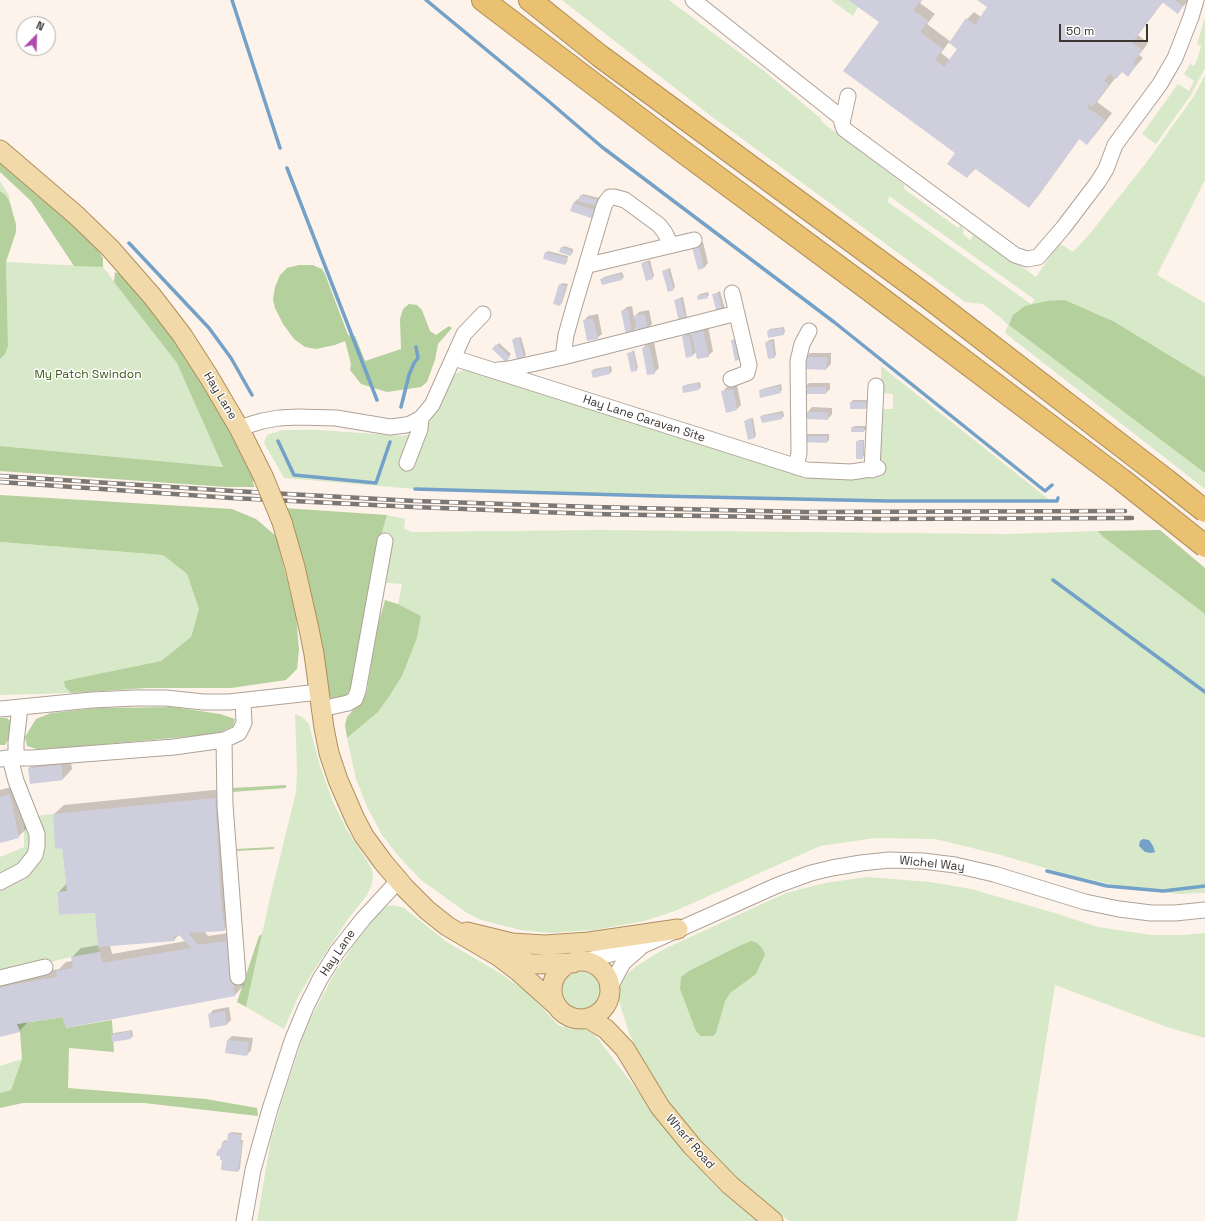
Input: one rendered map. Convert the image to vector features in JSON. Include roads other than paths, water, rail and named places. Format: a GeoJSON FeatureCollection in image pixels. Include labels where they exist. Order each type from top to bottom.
{"type":"FeatureCollection","features":[{"type":"Feature","properties":{"kind":"highway"},"geometry":{"type":"LineString","coordinates":[[483,0],[682,151],[1122,480],[1205,546]]}},
{"type":"Feature","properties":{"kind":"highway"},"geometry":{"type":"LineString","coordinates":[[530,0],[600,56],[928,296],[1205,511]]}},
{"type":"Feature","properties":{"kind":"main road","name":"Hay Lane"},"geometry":{"type":"LineString","coordinates":[[0,150],[77,216],[130,269],[182,335],[239,428],[263,476],[282,522],[295,567],[310,629],[329,753],[338,780],[348,806],[374,850],[398,881]]}},
{"type":"Feature","properties":{"kind":"main road","name":"Wharf Road"},"geometry":{"type":"LineString","coordinates":[[398,881],[427,910],[447,926],[498,956],[526,977],[563,1012],[573,1018],[587,1018],[606,1029],[624,1049],[660,1107],[683,1136],[721,1177],[745,1199],[773,1221]]}},
{"type":"Feature","properties":{"kind":"main road"},"geometry":{"type":"LineString","coordinates":[[447,926],[512,943],[540,945],[589,942],[678,930]]}},
{"type":"Feature","properties":{"kind":"main road","name":"Wharf Road"},"geometry":{"type":"LineString","coordinates":[[498,956],[518,962],[532,964],[588,962],[598,967],[606,976],[624,1049]]}},
{"type":"Feature","properties":{"kind":"main road"},"geometry":{"type":"LineString","coordinates":[[558,1007],[552,994],[554,979],[563,968],[577,962]]}},
{"type":"Feature","properties":{"kind":"main road"},"geometry":{"type":"LineString","coordinates":[[587,1018],[597,1014],[603,1009],[607,1002],[609,991]]}},
{"type":"Feature","properties":{"kind":"street"},"geometry":{"type":"LineString","coordinates":[[692,0],[843,119]]}},
{"type":"Feature","properties":{"kind":"street"},"geometry":{"type":"LineString","coordinates":[[848,96],[842,123],[844,129],[1015,255],[1027,259],[1038,257],[1063,228],[1098,182],[1106,169],[1116,144],[1160,84],[1175,58],[1196,0]]}},
{"type":"Feature","properties":{"kind":"street"},"geometry":{"type":"LineString","coordinates":[[563,357],[571,316],[604,206],[610,197],[625,200],[654,221],[665,233],[671,245]]}},
{"type":"Feature","properties":{"kind":"street"},"geometry":{"type":"LineString","coordinates":[[587,264],[593,264],[694,240]]}},
{"type":"Feature","properties":{"kind":"street"},"geometry":{"type":"LineString","coordinates":[[731,379],[746,373],[749,365],[732,293]]}},
{"type":"Feature","properties":{"kind":"street","name":"Hay Lane Caravan Site"},"geometry":{"type":"LineString","coordinates":[[493,370],[509,369],[563,357],[736,313]]}},
{"type":"Feature","properties":{"kind":"street"},"geometry":{"type":"LineString","coordinates":[[239,428],[262,421],[279,418],[336,418],[390,427],[406,425],[421,418],[432,405],[464,334],[483,314]]}},
{"type":"Feature","properties":{"kind":"street"},"geometry":{"type":"LineString","coordinates":[[796,467],[799,453],[798,361],[802,344],[809,331]]}},
{"type":"Feature","properties":{"kind":"street","name":"Hay Lane Caravan Site"},"geometry":{"type":"LineString","coordinates":[[454,358],[807,470],[851,472],[875,469],[876,386]]}},
{"type":"Feature","properties":{"kind":"street"},"geometry":{"type":"LineString","coordinates":[[408,463],[420,429],[421,418]]}},
{"type":"Feature","properties":{"kind":"street"},"geometry":{"type":"LineString","coordinates":[[0,882],[23,870],[35,855],[37,846],[37,834],[9,759],[16,742],[9,708],[92,700],[136,698],[166,698],[203,702],[320,700],[348,704],[355,699],[358,691],[385,541]]}},
{"type":"Feature","properties":{"kind":"street"},"geometry":{"type":"LineString","coordinates":[[9,759],[174,746],[224,740],[239,733],[244,723],[243,701]]}},
{"type":"Feature","properties":{"kind":"street"},"geometry":{"type":"LineString","coordinates":[[224,740],[225,805],[238,977]]}},
{"type":"Feature","properties":{"kind":"street","name":"Wichel Way"},"geometry":{"type":"LineString","coordinates":[[577,962],[644,945],[778,885],[805,875],[832,868],[889,860],[923,861],[955,865],[1000,876],[1085,902],[1119,909],[1151,913],[1175,913],[1205,910]]}},
{"type":"Feature","properties":{"kind":"street","name":"Hay Lane"},"geometry":{"type":"LineString","coordinates":[[244,1221],[250,1184],[261,1139],[278,1083],[301,1019],[320,979],[337,952],[363,919],[398,881]]}},
{"type":"Feature","properties":{"kind":"street","name":"Wichel Way"},"geometry":{"type":"LineString","coordinates":[[609,991],[623,963],[644,945]]}},
{"type":"Feature","properties":{"kind":"street"},"geometry":{"type":"LineString","coordinates":[[0,978],[45,967]]}},
{"type":"Feature","properties":{"kind":"water"},"geometry":{"type":"Polygon","coordinates":[[[1143,839],[1149,840],[1155,852],[1145,852],[1139,846],[1140,841],[1143,839]]]}},
{"type":"Feature","properties":{"kind":"waterway"},"geometry":{"type":"LineString","coordinates":[[232,0],[280,148]]}},
{"type":"Feature","properties":{"kind":"waterway"},"geometry":{"type":"LineString","coordinates":[[426,0],[602,147],[834,322],[1045,491],[1052,485]]}},
{"type":"Feature","properties":{"kind":"waterway"},"geometry":{"type":"LineString","coordinates":[[287,168],[377,400]]}},
{"type":"Feature","properties":{"kind":"waterway"},"geometry":{"type":"LineString","coordinates":[[129,243],[209,328],[231,358],[252,395]]}},
{"type":"Feature","properties":{"kind":"waterway"},"geometry":{"type":"LineString","coordinates":[[401,407],[409,375],[418,358],[416,347]]}},
{"type":"Feature","properties":{"kind":"waterway"},"geometry":{"type":"LineString","coordinates":[[278,441],[294,475],[376,483],[390,442]]}},
{"type":"Feature","properties":{"kind":"waterway"},"geometry":{"type":"LineString","coordinates":[[415,489],[888,501],[1057,501],[1058,498]]}},
{"type":"Feature","properties":{"kind":"waterway"},"geometry":{"type":"LineString","coordinates":[[1053,580],[1205,692]]}},
{"type":"Feature","properties":{"kind":"waterway"},"geometry":{"type":"LineString","coordinates":[[1047,871],[1107,886],[1163,891],[1205,886]]}},
{"type":"Feature","properties":{"kind":"railway"},"geometry":{"type":"LineString","coordinates":[[0,476],[415,501],[593,507],[805,512],[1125,511]]}},
{"type":"Feature","properties":{"kind":"railway"},"geometry":{"type":"LineString","coordinates":[[0,482],[232,498],[592,514],[876,519],[1132,518]]}},
{"type":"Feature","properties":{"kind":"park label","name":"My Patch Swindon"},"geometry":{"type":"Point","coordinates":[88,375]}}]}
